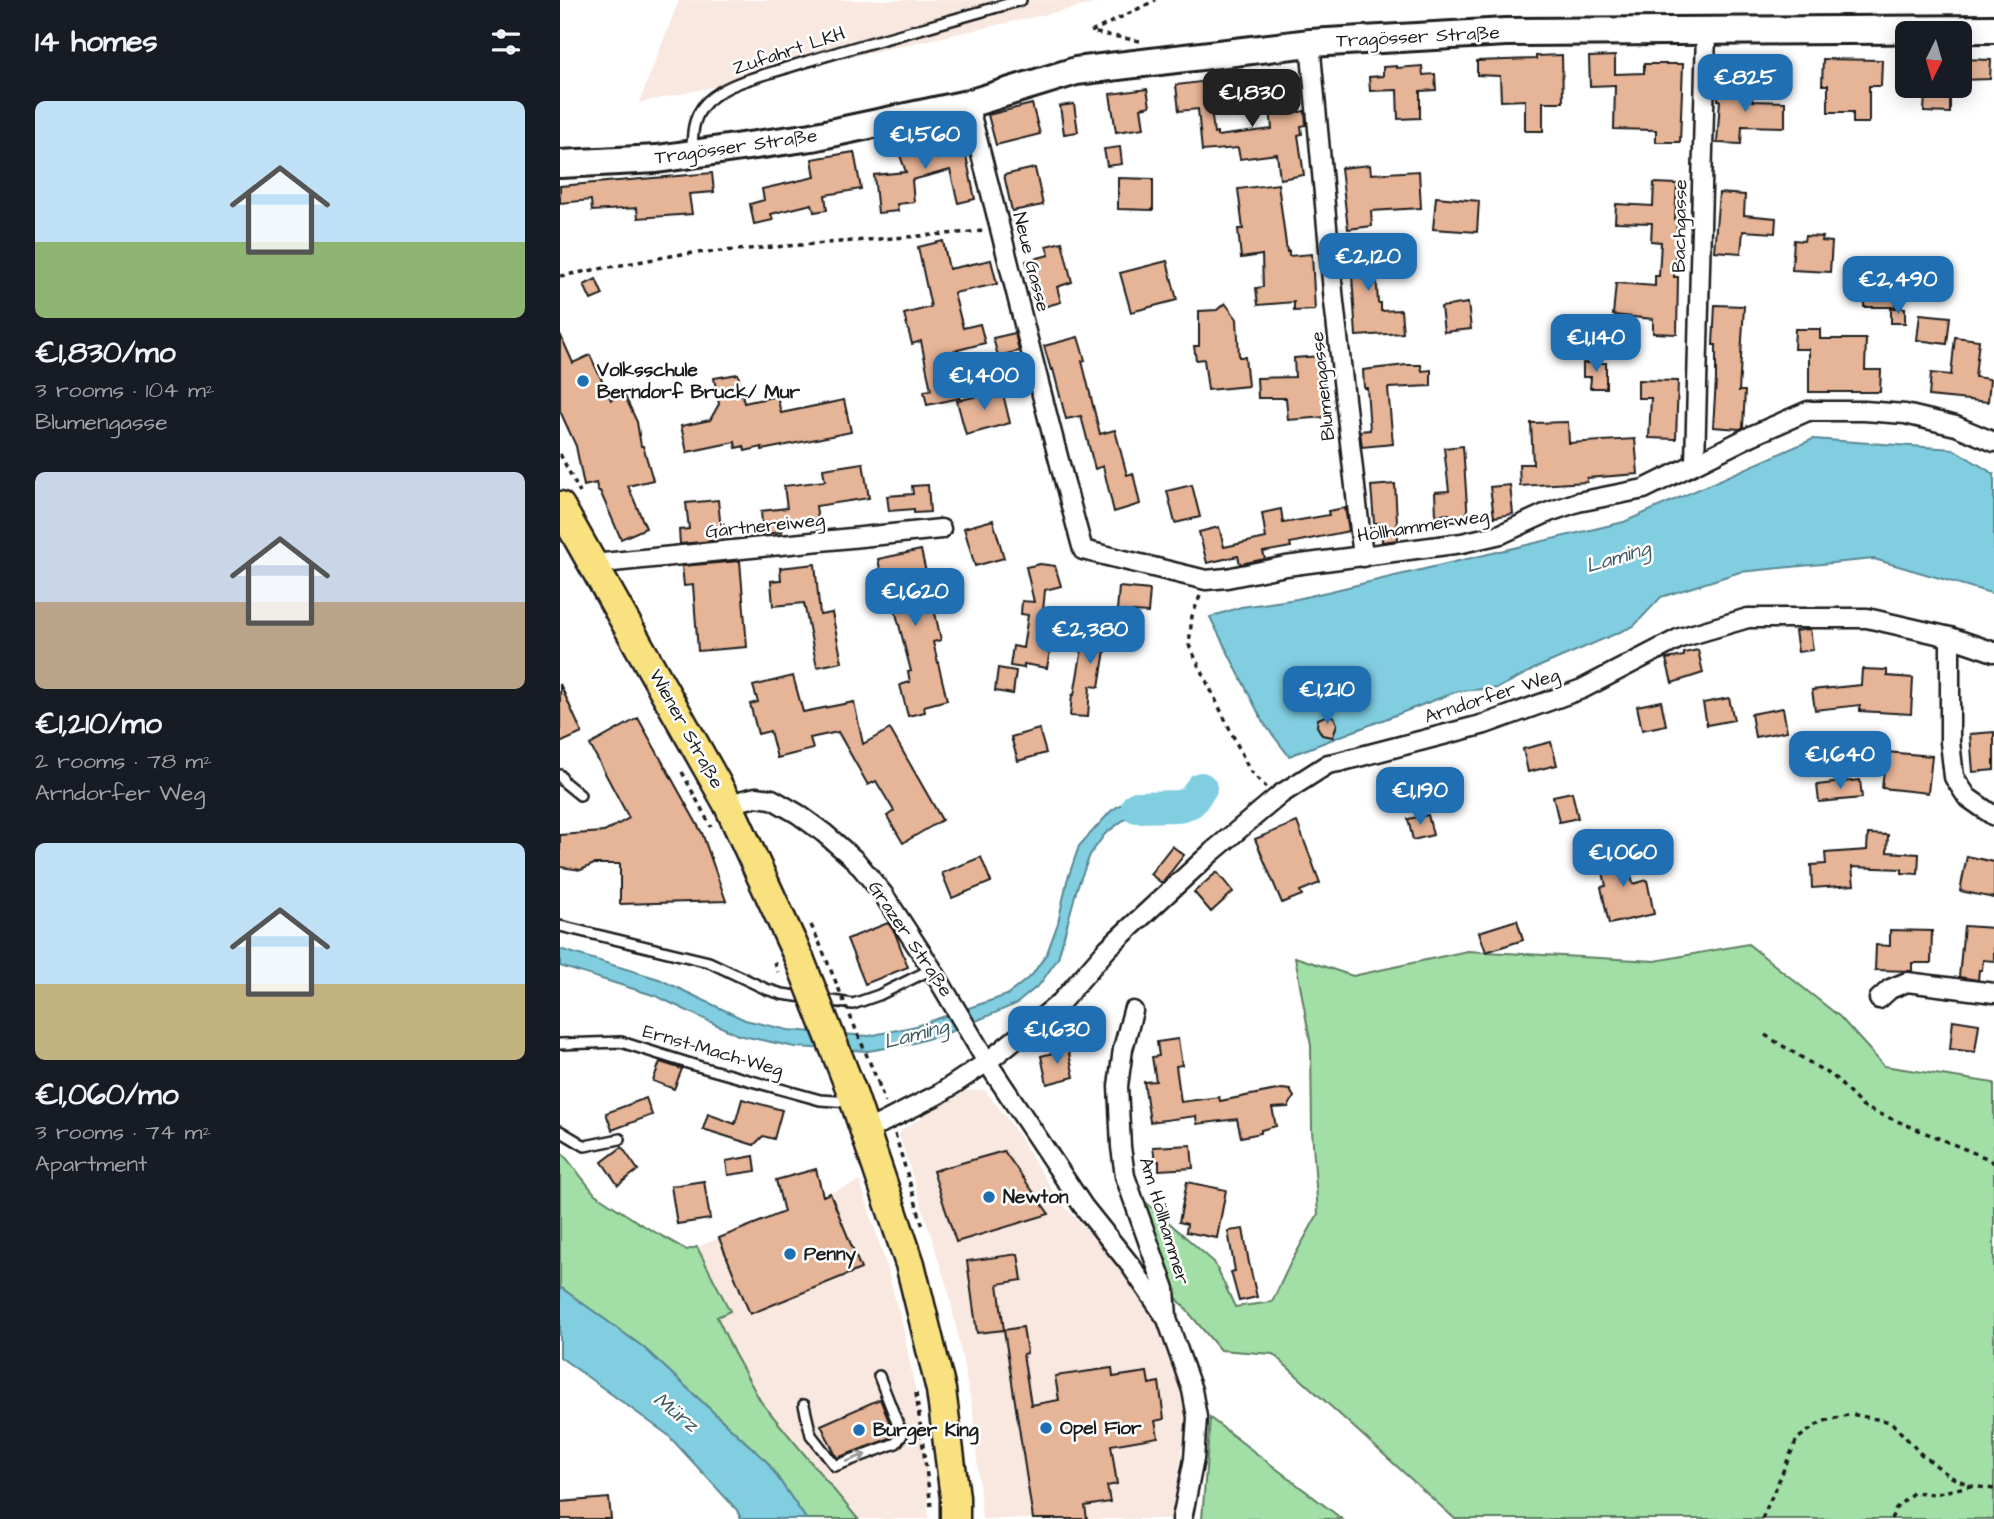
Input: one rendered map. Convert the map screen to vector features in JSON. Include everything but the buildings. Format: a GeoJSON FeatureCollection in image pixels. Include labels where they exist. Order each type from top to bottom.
{"type":"FeatureCollection","features":[{"type":"Feature","properties":{"kind":"main road","name":"Tragösser Straße"},"geometry":{"type":"LineString","coordinates":[[560,164],[657,159],[812,137],[968,104],[1076,71],[1310,43],[1506,32],[1994,29]]}},
{"type":"Feature","properties":{"kind":"main road","name":"Wiener Straße"},"geometry":{"type":"LineString","coordinates":[[560,506],[809,950]]}},
{"type":"Feature","properties":{"kind":"main road"},"geometry":{"type":"LineString","coordinates":[[809,950],[853,1096],[910,1264],[941,1390],[955,1497],[944,1516]]}},
{"type":"Feature","properties":{"kind":"street","name":"Bachgasse"},"geometry":{"type":"LineString","coordinates":[[1695,463],[1706,31]]}},
{"type":"Feature","properties":{"kind":"street","name":"Blumengasse"},"geometry":{"type":"LineString","coordinates":[[1310,43],[1334,302],[1363,557]]}},
{"type":"Feature","properties":{"kind":"street","name":"Neue Gasse"},"geometry":{"type":"LineString","coordinates":[[968,104],[1083,550],[1126,561]]}},
{"type":"Feature","properties":{"kind":"street","name":"Höllhammerweg"},"geometry":{"type":"LineString","coordinates":[[1126,561],[1206,580],[1286,566],[1462,543],[1502,534],[1578,502],[1644,489],[1808,411],[1905,414],[1955,426],[1994,442]]}},
{"type":"Feature","properties":{"kind":"street","name":"Gärtnereiweg"},"geometry":{"type":"LineString","coordinates":[[593,564],[942,530]]}},
{"type":"Feature","properties":{"kind":"street","name":"Arndorfer Weg"},"geometry":{"type":"LineString","coordinates":[[866,1131],[939,1094],[987,1062],[1061,1002],[1108,948],[1158,901],[1281,794],[1328,764],[1497,719],[1582,689],[1680,638],[1748,618],[1867,618],[1950,637],[1994,652]]}},
{"type":"Feature","properties":{"kind":"street"},"geometry":{"type":"LineString","coordinates":[[1950,637],[1950,742],[1954,777],[1967,797],[1994,816]]}},
{"type":"Feature","properties":{"kind":"street","name":"Grazer Straße"},"geometry":{"type":"LineString","coordinates":[[728,804],[756,796],[772,799],[824,833],[856,861],[937,977],[987,1062],[1083,1206],[1131,1266],[1167,1319],[1192,1390],[1197,1417],[1194,1459],[1182,1519]]}},
{"type":"Feature","properties":{"kind":"street"},"geometry":{"type":"LineString","coordinates":[[1879,999],[1890,989],[1907,982],[1994,993]]}},
{"type":"Feature","properties":{"kind":"street","name":"Am Höllhammer"},"geometry":{"type":"LineString","coordinates":[[1133,1011],[1123,1049],[1118,1086],[1121,1147],[1125,1176],[1165,1289],[1167,1319]]}},
{"type":"Feature","properties":{"kind":"lane","name":"Zufahrt LKH"},"geometry":{"type":"LineString","coordinates":[[693,155],[691,137],[697,114],[714,95],[813,60],[1021,0]]}},
{"type":"Feature","properties":{"kind":"lane"},"geometry":{"type":"LineString","coordinates":[[560,775],[564,782],[580,795]]}},
{"type":"Feature","properties":{"kind":"lane"},"geometry":{"type":"LineString","coordinates":[[560,926],[709,962],[782,994],[853,1004],[937,977]]}},
{"type":"Feature","properties":{"kind":"lane","name":"Ernst-Mach-Weg"},"geometry":{"type":"LineString","coordinates":[[560,1044],[621,1042],[820,1100],[853,1096]]}},
{"type":"Feature","properties":{"kind":"lane"},"geometry":{"type":"LineString","coordinates":[[560,1131],[585,1146],[620,1139]]}},
{"type":"Feature","properties":{"kind":"lane"},"geometry":{"type":"LineString","coordinates":[[804,1405],[811,1435],[835,1466],[896,1443],[902,1436],[879,1376]]}},
{"type":"Feature","properties":{"kind":"path"},"geometry":{"type":"LineString","coordinates":[[1141,41],[1091,32],[1156,0]]}},
{"type":"Feature","properties":{"kind":"path"},"geometry":{"type":"LineString","coordinates":[[560,276],[682,254],[1001,229]]}},
{"type":"Feature","properties":{"kind":"path"},"geometry":{"type":"LineString","coordinates":[[1206,580],[1192,616],[1189,645],[1250,771],[1266,787],[1281,794]]}},
{"type":"Feature","properties":{"kind":"path"},"geometry":{"type":"LineString","coordinates":[[677,764],[717,837]]}},
{"type":"Feature","properties":{"kind":"path"},"geometry":{"type":"LineString","coordinates":[[809,950],[878,1082]]}},
{"type":"Feature","properties":{"kind":"path"},"geometry":{"type":"LineString","coordinates":[[1765,1035],[1835,1078],[1863,1107],[1994,1163]]}},
{"type":"Feature","properties":{"kind":"path"},"geometry":{"type":"LineString","coordinates":[[916,1392],[944,1516]]}},
{"type":"Feature","properties":{"kind":"path"},"geometry":{"type":"LineString","coordinates":[[1762,1519],[1797,1438],[1821,1422],[1851,1414],[1891,1422],[1921,1454],[1951,1477],[1972,1486],[1994,1489]]}},
{"type":"Feature","properties":{"kind":"path"},"geometry":{"type":"LineString","coordinates":[[1891,1519],[1896,1508],[1914,1493],[1934,1494],[1972,1486]]}},
{"type":"Feature","properties":{"kind":"shaded area"},"geometry":{"type":"Polygon","coordinates":[[[679,0],[1112,0],[639,103],[679,0]]]}},
{"type":"Feature","properties":{"kind":"shaded area"},"geometry":{"type":"Polygon","coordinates":[[[985,1090],[1009,1121],[1058,1199],[1142,1291],[1167,1340],[1187,1421],[1171,1519],[982,1519],[973,1412],[949,1293],[899,1134],[964,1091],[985,1090]]]}},
{"type":"Feature","properties":{"kind":"shaded area"},"geometry":{"type":"Polygon","coordinates":[[[860,1181],[903,1328],[917,1398],[928,1481],[928,1519],[858,1519],[761,1402],[716,1317],[729,1311],[697,1247],[860,1181]]]}},
{"type":"Feature","properties":{"kind":"green space"},"geometry":{"type":"Polygon","coordinates":[[[1748,944],[1840,1017],[1884,1066],[1994,1083],[1994,1519],[1455,1519],[1273,1354],[1220,1350],[1174,1295],[1162,1250],[1141,1198],[1214,1262],[1235,1307],[1272,1302],[1318,1214],[1312,1130],[1311,1046],[1295,957],[1353,976],[1467,951],[1655,961],[1748,944]]]}},
{"type":"Feature","properties":{"kind":"green space"},"geometry":{"type":"Polygon","coordinates":[[[560,1150],[595,1194],[687,1250],[697,1247],[730,1311],[717,1317],[761,1402],[858,1519],[806,1519],[767,1462],[643,1347],[560,1287],[560,1150]]]}},
{"type":"Feature","properties":{"kind":"green space"},"geometry":{"type":"Polygon","coordinates":[[[1210,1418],[1342,1519],[1202,1519],[1210,1418]]]}},
{"type":"Feature","properties":{"kind":"water"},"geometry":{"type":"Polygon","coordinates":[[[1813,439],[1953,449],[1994,474],[1994,594],[1874,559],[1740,572],[1661,597],[1634,626],[1536,668],[1498,688],[1458,691],[1289,756],[1263,722],[1210,617],[1241,607],[1297,599],[1624,522],[1813,439]]]}},
{"type":"Feature","properties":{"kind":"water"},"geometry":{"type":"Polygon","coordinates":[[[1146,800],[1180,800],[1180,814],[1141,813],[1125,819],[1105,834],[1090,855],[1077,888],[1058,958],[1040,984],[1016,1004],[950,1032],[910,1044],[868,1051],[795,1047],[738,1035],[656,996],[560,966],[560,949],[659,979],[745,1020],[788,1030],[869,1036],[916,1026],[1007,995],[1032,975],[1047,953],[1058,923],[1067,881],[1079,846],[1111,811],[1120,805],[1146,800]]]}},
{"type":"Feature","properties":{"kind":"water","name":"Mürz"},"geometry":{"type":"Polygon","coordinates":[[[560,1287],[643,1347],[767,1462],[806,1519],[741,1519],[737,1510],[668,1435],[560,1357],[560,1287]]]}},
{"type":"Feature","properties":{"kind":"waterway","name":"Laming"},"geometry":{"type":"LineString","coordinates":[[1137,807],[1179,806],[1191,802],[1201,788]]}},
{"type":"Feature","properties":{"kind":"place","name":"Volksschule Berndorf Bruck/ Mur"},"geometry":{"type":"Point","coordinates":[583,381]}},
{"type":"Feature","properties":{"kind":"place","name":"Newton"},"geometry":{"type":"Point","coordinates":[989,1197]}},
{"type":"Feature","properties":{"kind":"place","name":"Penny"},"geometry":{"type":"Point","coordinates":[790,1254]}},
{"type":"Feature","properties":{"kind":"place","name":"Opel Fior"},"geometry":{"type":"Point","coordinates":[1046,1428]}},
{"type":"Feature","properties":{"kind":"place","name":"Burger King"},"geometry":{"type":"Point","coordinates":[859,1430]}}]}
